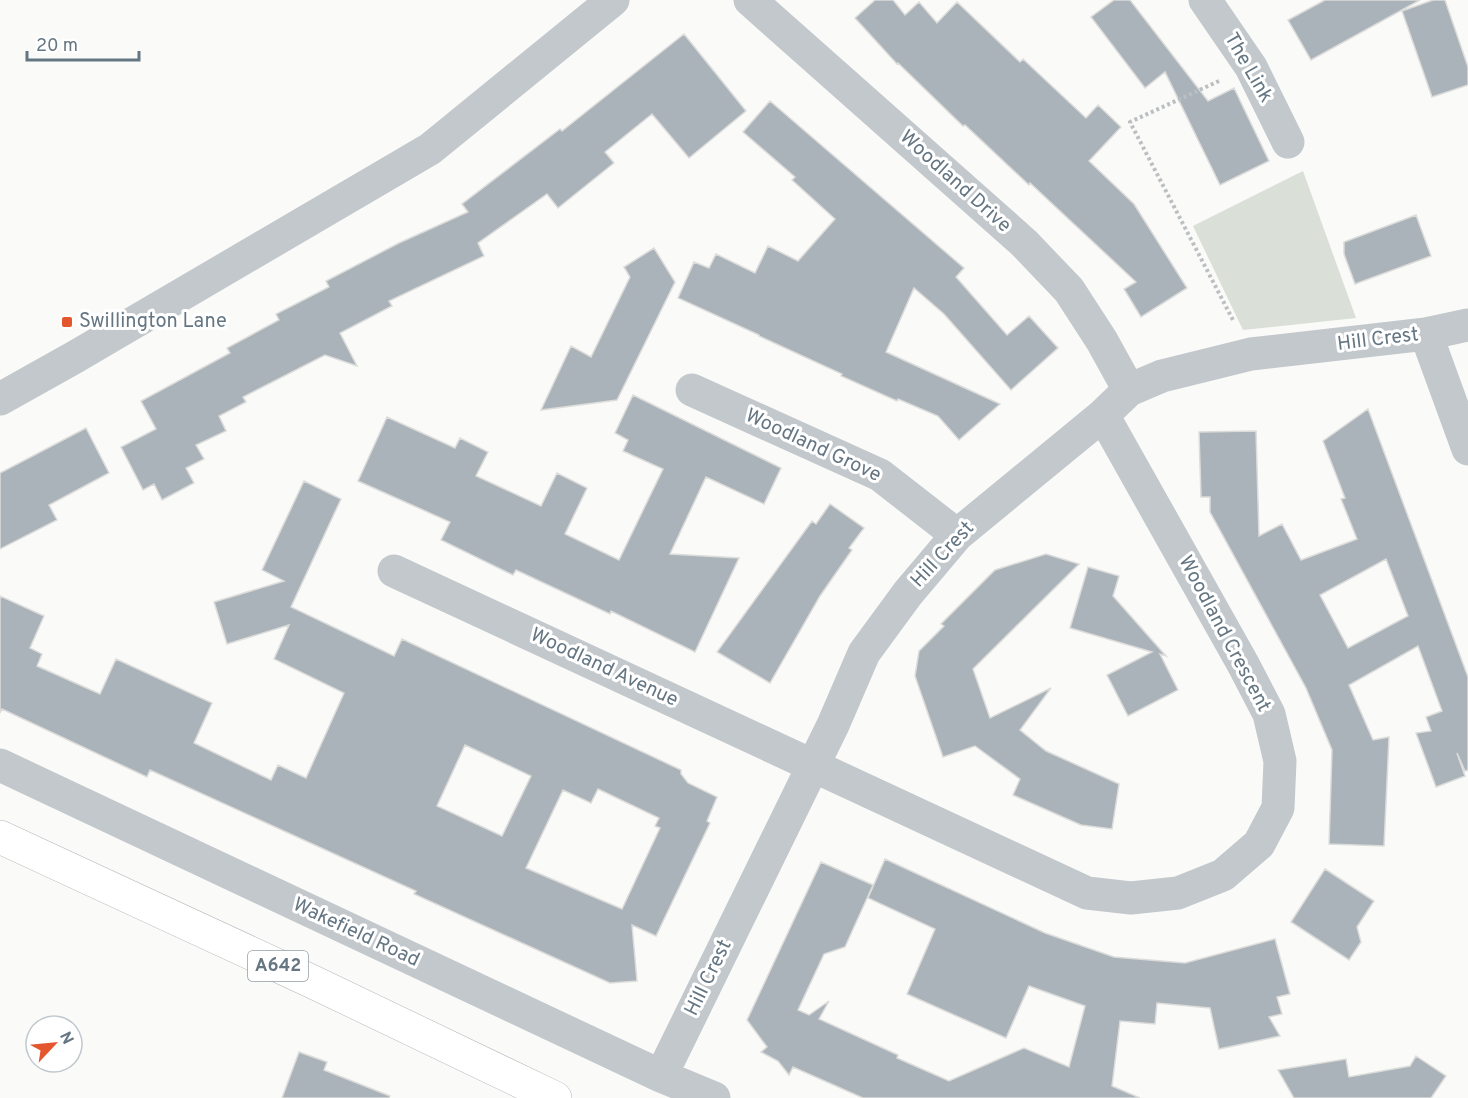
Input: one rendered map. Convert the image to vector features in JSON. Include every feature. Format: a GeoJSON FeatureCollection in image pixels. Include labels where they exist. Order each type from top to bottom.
{"type":"FeatureCollection","features":[{"type":"Feature","properties":{"kind":"main road","name":"A642"},"geometry":{"type":"LineString","coordinates":[[0,837],[313,982],[555,1098]]}},
{"type":"Feature","properties":{"kind":"street"},"geometry":{"type":"LineString","coordinates":[[0,399],[430,149],[613,0]]}},
{"type":"Feature","properties":{"kind":"street","name":"Woodland Drive"},"geometry":{"type":"LineString","coordinates":[[750,0],[1024,243],[1069,290],[1102,341],[1129,390]]}},
{"type":"Feature","properties":{"kind":"street","name":"The Link"},"geometry":{"type":"LineString","coordinates":[[1217,4],[1288,142]]}},
{"type":"Feature","properties":{"kind":"street","name":"Hill Crest"},"geometry":{"type":"LineString","coordinates":[[661,1076],[833,725],[864,653],[908,593],[957,535],[1103,415],[1129,390],[1162,376],[1251,354],[1426,334],[1468,325]]}},
{"type":"Feature","properties":{"kind":"street"},"geometry":{"type":"LineString","coordinates":[[1426,334],[1468,449]]}},
{"type":"Feature","properties":{"kind":"street","name":"Woodland Grove"},"geometry":{"type":"LineString","coordinates":[[692,390],[880,475],[957,535]]}},
{"type":"Feature","properties":{"kind":"street","name":"Woodland Crescent"},"geometry":{"type":"LineString","coordinates":[[813,765],[1087,893],[1131,898],[1178,893],[1223,875],[1259,844],[1278,808],[1280,761],[1269,714],[1103,415]]}},
{"type":"Feature","properties":{"kind":"street","name":"Woodland Avenue"},"geometry":{"type":"LineString","coordinates":[[394,571],[813,765]]}},
{"type":"Feature","properties":{"kind":"street","name":"Wakefield Road"},"geometry":{"type":"LineString","coordinates":[[0,765],[661,1076],[714,1098]]}},
{"type":"Feature","properties":{"kind":"path"},"geometry":{"type":"LineString","coordinates":[[1251,67],[1130,122],[1251,354]]}},
{"type":"Feature","properties":{"kind":"shaded area"},"geometry":{"type":"Polygon","coordinates":[[[1303,171],[1356,318],[1243,330],[1193,226],[1303,171]]]}},
{"type":"Feature","properties":{"kind":"building"},"geometry":{"type":"Polygon","coordinates":[[[875,0],[893,0],[905,15],[919,2],[937,23],[957,2],[1020,62],[1023,59],[1086,118],[1098,105],[1121,127],[1089,161],[1134,204],[1187,288],[1141,317],[1124,289],[1136,282],[897,64],[855,18],[875,0]]]}},
{"type":"Feature","properties":{"kind":"building"},"geometry":{"type":"Polygon","coordinates":[[[1114,0],[1130,0],[1208,101],[1234,88],[1269,161],[1220,185],[1165,72],[1145,88],[1091,17],[1114,0]]]}},
{"type":"Feature","properties":{"kind":"building"},"geometry":{"type":"Polygon","coordinates":[[[1325,0],[1420,0],[1311,60],[1288,20],[1325,0]]]}},
{"type":"Feature","properties":{"kind":"building"},"geometry":{"type":"Polygon","coordinates":[[[1433,0],[1445,0],[1468,67],[1468,85],[1432,97],[1402,11],[1433,0]]]}},
{"type":"Feature","properties":{"kind":"building"},"geometry":{"type":"Polygon","coordinates":[[[684,34],[746,111],[689,158],[652,114],[605,152],[614,163],[558,208],[547,194],[478,243],[484,256],[389,301],[392,306],[340,333],[357,366],[325,355],[243,397],[246,402],[219,416],[226,431],[196,445],[204,459],[186,468],[194,483],[162,500],[154,484],[143,490],[121,447],[156,429],[141,401],[230,353],[227,348],[279,320],[276,314],[329,287],[326,281],[399,243],[468,212],[462,204],[560,129],[562,131],[684,34]]]}},
{"type":"Feature","properties":{"kind":"building"},"geometry":{"type":"Polygon","coordinates":[[[770,101],[964,268],[956,277],[1007,335],[1029,316],[1058,348],[1011,390],[944,314],[914,288],[886,352],[1000,404],[959,440],[938,416],[841,376],[842,374],[678,298],[694,262],[709,268],[716,254],[755,273],[768,246],[798,261],[835,219],[792,180],[795,177],[743,132],[770,101]]]}},
{"type":"Feature","properties":{"kind":"building"},"geometry":{"type":"Polygon","coordinates":[[[1416,215],[1431,256],[1355,284],[1344,254],[1344,242],[1416,215]]]}},
{"type":"Feature","properties":{"kind":"building"},"geometry":{"type":"Polygon","coordinates":[[[654,248],[675,282],[617,400],[541,410],[571,346],[591,357],[630,277],[624,267],[654,248]]]}},
{"type":"Feature","properties":{"kind":"building"},"geometry":{"type":"Polygon","coordinates":[[[633,395],[781,468],[764,504],[706,477],[670,554],[739,558],[695,652],[611,611],[610,614],[516,570],[513,575],[441,540],[450,522],[358,481],[387,417],[455,448],[460,438],[488,452],[476,476],[541,506],[557,473],[587,488],[565,534],[619,560],[663,469],[623,451],[628,440],[615,433],[633,395]]]}},
{"type":"Feature","properties":{"kind":"building"},"geometry":{"type":"Polygon","coordinates":[[[1368,409],[1468,677],[1468,770],[1465,771],[1457,753],[1465,776],[1436,787],[1416,733],[1431,731],[1426,717],[1442,711],[1418,646],[1349,685],[1373,740],[1389,737],[1384,846],[1329,844],[1332,750],[1306,688],[1210,512],[1210,497],[1201,497],[1199,432],[1256,431],[1259,536],[1282,524],[1301,560],[1357,539],[1341,499],[1345,498],[1323,441],[1368,409]],[[1386,559],[1320,595],[1348,648],[1408,616],[1386,559]]]}},
{"type":"Feature","properties":{"kind":"building"},"geometry":{"type":"Polygon","coordinates":[[[86,428],[109,473],[49,505],[57,520],[0,549],[0,473],[86,428]]]}},
{"type":"Feature","properties":{"kind":"building"},"geometry":{"type":"Polygon","coordinates":[[[304,481],[341,499],[291,607],[394,656],[402,639],[681,770],[681,774],[688,783],[717,797],[707,821],[710,823],[656,936],[632,925],[637,981],[610,983],[414,894],[416,891],[150,770],[147,777],[2,709],[0,713],[0,596],[44,616],[30,648],[42,654],[37,666],[100,694],[116,659],[212,703],[194,743],[271,780],[278,765],[306,778],[344,693],[274,659],[289,625],[227,644],[214,602],[284,581],[262,570],[304,481]],[[465,745],[437,806],[502,836],[531,776],[465,745]],[[598,789],[591,803],[563,790],[526,868],[622,909],[660,828],[655,826],[659,818],[598,789]]]}},
{"type":"Feature","properties":{"kind":"building"},"geometry":{"type":"Polygon","coordinates":[[[830,504],[864,528],[849,548],[852,550],[820,596],[770,683],[717,652],[812,521],[816,524],[830,504]]]}},
{"type":"Feature","properties":{"kind":"building"},"geometry":{"type":"Polygon","coordinates":[[[1046,554],[1079,564],[973,669],[990,718],[1051,688],[1020,730],[1046,751],[1119,784],[1112,829],[1081,825],[1013,795],[1020,779],[975,746],[943,757],[915,676],[919,651],[944,626],[941,624],[995,570],[1046,554]]]}},
{"type":"Feature","properties":{"kind":"building"},"geometry":{"type":"Polygon","coordinates":[[[1088,567],[1119,576],[1113,596],[1166,656],[1160,654],[1178,690],[1128,716],[1107,675],[1152,652],[1070,628],[1088,567]]]}},
{"type":"Feature","properties":{"kind":"building"},"geometry":{"type":"Polygon","coordinates":[[[885,859],[1045,933],[1114,957],[1185,963],[1275,939],[1290,994],[1277,997],[1282,1014],[1269,1017],[1280,1036],[1219,1049],[1210,1008],[1157,1003],[1155,1024],[1120,1021],[1112,1086],[1140,1098],[863,1098],[793,1067],[789,1075],[778,1061],[761,1052],[767,1047],[747,1020],[821,862],[873,885],[845,947],[824,954],[798,1010],[809,1015],[829,1001],[819,1019],[949,1081],[1024,1048],[1069,1067],[1085,1006],[1029,986],[1006,1038],[907,994],[935,929],[868,898],[885,859]]]}},
{"type":"Feature","properties":{"kind":"building"},"geometry":{"type":"Polygon","coordinates":[[[1325,869],[1374,901],[1357,927],[1361,942],[1349,960],[1291,922],[1325,869]]]}},
{"type":"Feature","properties":{"kind":"building"},"geometry":{"type":"Polygon","coordinates":[[[299,1052],[327,1062],[324,1070],[390,1096],[389,1098],[282,1098],[299,1052]]]}},
{"type":"Feature","properties":{"kind":"building"},"geometry":{"type":"Polygon","coordinates":[[[1416,1056],[1446,1076],[1431,1098],[1294,1098],[1278,1070],[1346,1059],[1349,1077],[1410,1066],[1416,1056]]]}},
{"type":"Feature","properties":{"kind":"place","name":"Swillington Lane"},"geometry":{"type":"Point","coordinates":[67,322]}}]}
